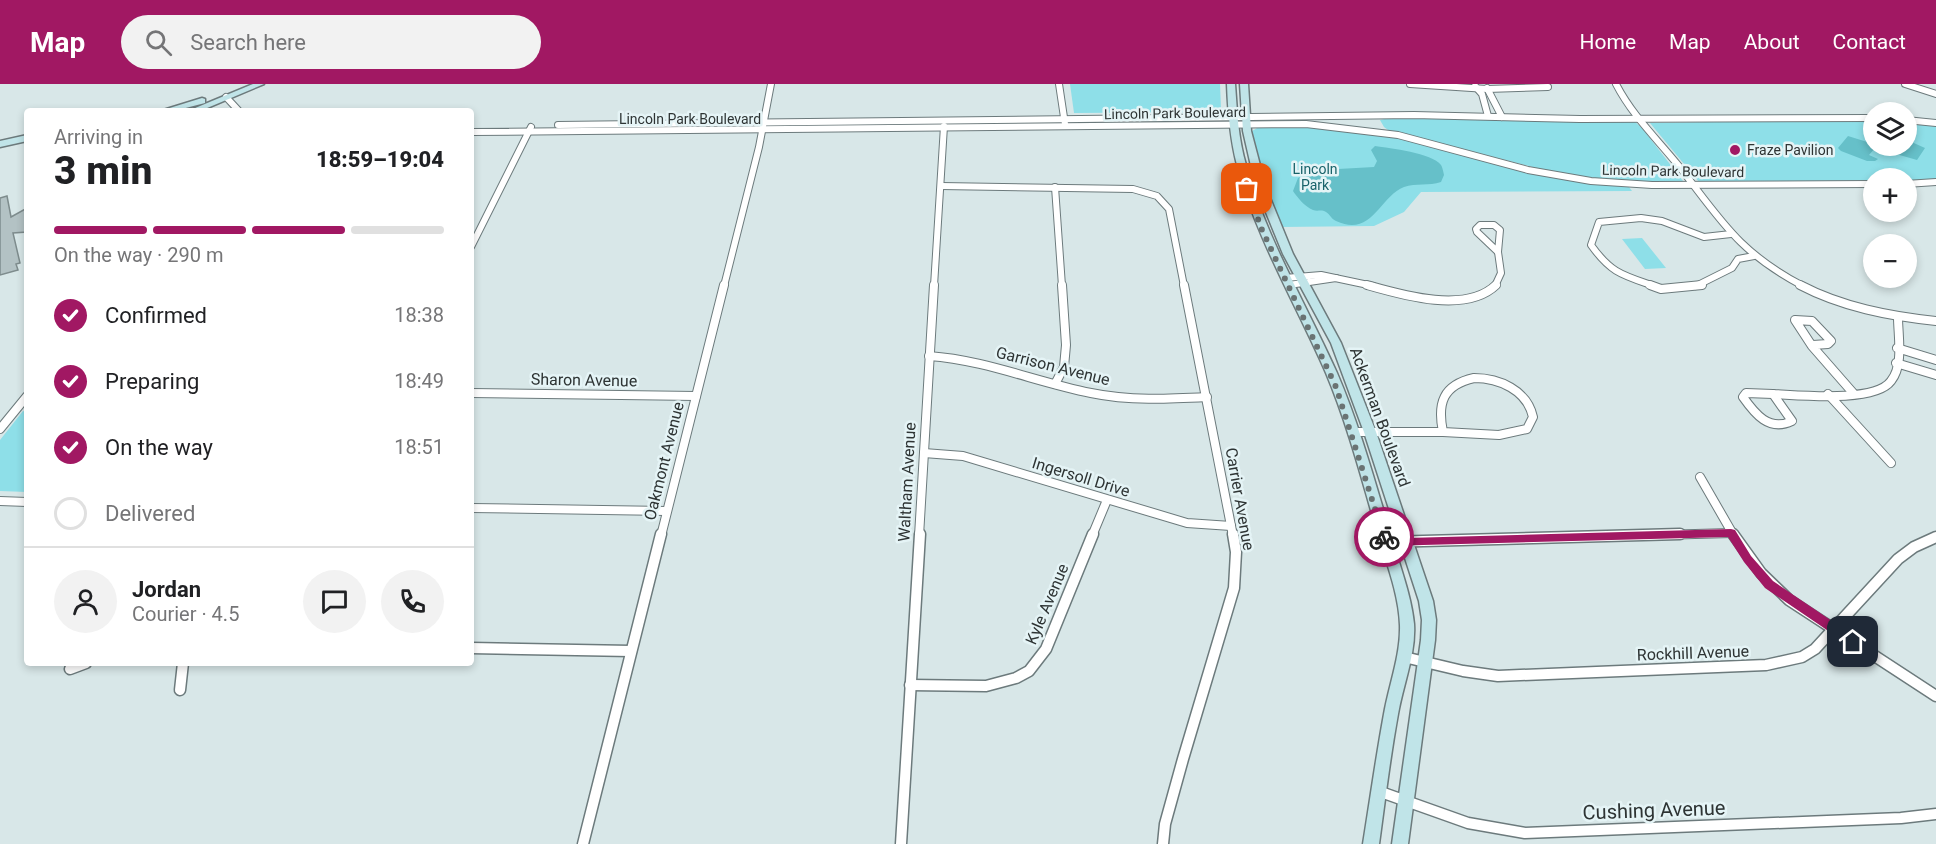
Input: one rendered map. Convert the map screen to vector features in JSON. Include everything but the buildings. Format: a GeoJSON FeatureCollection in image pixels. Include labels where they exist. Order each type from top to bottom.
{"type":"FeatureCollection","features":[{"type":"Feature","properties":{"kind":"street"},"geometry":{"type":"LineString","coordinates":[[200,108],[260,84]]}},
{"type":"Feature","properties":{"kind":"street","name":"Oakmont Avenue"},"geometry":{"type":"LineString","coordinates":[[583,844],[764,127],[771,84]]}},
{"type":"Feature","properties":{"kind":"street"},"geometry":{"type":"LineString","coordinates":[[1059,84],[1066,127]]}},
{"type":"Feature","properties":{"kind":"street","name":"Ackerman Boulevard"},"geometry":{"type":"LineString","coordinates":[[1231,84],[1232,121],[1248,193],[1262,230],[1332,375],[1386,542],[1401,593],[1407,625],[1404,657],[1391,713],[1371,844]]}},
{"type":"Feature","properties":{"kind":"street","name":"Ackerman Boulevard"},"geometry":{"type":"LineString","coordinates":[[1244,84],[1245,121],[1253,163],[1261,188],[1283,244],[1336,343],[1370,432],[1407,542],[1429,620],[1400,844]]}},
{"type":"Feature","properties":{"kind":"street"},"geometry":{"type":"LineString","coordinates":[[1410,84],[1548,87]]}},
{"type":"Feature","properties":{"kind":"street"},"geometry":{"type":"LineString","coordinates":[[1616,84],[1731,234],[1754,256],[1786,277],[1848,304],[1898,317],[1936,321]]}},
{"type":"Feature","properties":{"kind":"street"},"geometry":{"type":"LineString","coordinates":[[1905,84],[1936,94]]}},
{"type":"Feature","properties":{"kind":"street"},"geometry":{"type":"LineString","coordinates":[[1475,86],[1482,94],[1488,116]]}},
{"type":"Feature","properties":{"kind":"street"},"geometry":{"type":"LineString","coordinates":[[1488,86],[1502,117]]}},
{"type":"Feature","properties":{"kind":"street"},"geometry":{"type":"LineString","coordinates":[[178,108],[226,98]]}},
{"type":"Feature","properties":{"kind":"street"},"geometry":{"type":"LineString","coordinates":[[226,98],[236,108]]}},
{"type":"Feature","properties":{"kind":"street","name":"Lincoln Park Boulevard"},"geometry":{"type":"LineString","coordinates":[[944,125],[1065,119],[1245,121],[1488,116],[1863,118]]}},
{"type":"Feature","properties":{"kind":"street","name":"Lincoln Park Boulevard"},"geometry":{"type":"LineString","coordinates":[[474,127],[944,125],[1066,127],[1232,121]]}},
{"type":"Feature","properties":{"kind":"street","name":"Lincoln Park Boulevard"},"geometry":{"type":"LineString","coordinates":[[1245,121],[1359,128],[1424,141],[1528,170],[1570,178],[1619,183],[1863,184]]}},
{"type":"Feature","properties":{"kind":"street"},"geometry":{"type":"LineString","coordinates":[[1917,121],[1936,123]]}},
{"type":"Feature","properties":{"kind":"street","name":"Waltham Avenue"},"geometry":{"type":"LineString","coordinates":[[901,844],[944,125]]}},
{"type":"Feature","properties":{"kind":"street"},"geometry":{"type":"LineString","coordinates":[[474,241],[531,128]]}},
{"type":"Feature","properties":{"kind":"street","name":"Lincoln Park Boulevard"},"geometry":{"type":"LineString","coordinates":[[474,132],[531,128]]}},
{"type":"Feature","properties":{"kind":"street"},"geometry":{"type":"LineString","coordinates":[[0,144],[24,139]]}},
{"type":"Feature","properties":{"kind":"street"},"geometry":{"type":"LineString","coordinates":[[0,150],[24,145]]}},
{"type":"Feature","properties":{"kind":"street"},"geometry":{"type":"LineString","coordinates":[[1917,183],[1936,182]]}},
{"type":"Feature","properties":{"kind":"street"},"geometry":{"type":"LineString","coordinates":[[941,186],[1055,187],[1066,359],[1055,384]]}},
{"type":"Feature","properties":{"kind":"street","name":"Carrier Avenue"},"geometry":{"type":"LineString","coordinates":[[1055,187],[1133,189],[1157,196],[1167,204],[1172,218],[1236,552],[1234,588],[1183,759],[1165,824],[1163,844]]}},
{"type":"Feature","properties":{"kind":"street"},"geometry":{"type":"LineString","coordinates":[[1731,234],[1704,237],[1662,221],[1641,218],[1615,219],[1599,222],[1591,245],[1603,262],[1615,272],[1660,289],[1700,286],[1732,268],[1738,259],[1754,256]]}},
{"type":"Feature","properties":{"kind":"street"},"geometry":{"type":"LineString","coordinates":[[1287,281],[1328,281],[1336,278],[1404,297],[1442,300],[1470,297],[1489,291],[1500,279],[1502,272],[1498,252]]}},
{"type":"Feature","properties":{"kind":"street"},"geometry":{"type":"LineString","coordinates":[[1773,394],[1792,421],[1790,423],[1764,423],[1743,396],[1746,393],[1854,394],[1886,388],[1895,373],[1898,317]]}},
{"type":"Feature","properties":{"kind":"street"},"geometry":{"type":"LineString","coordinates":[[1813,345],[1828,344],[1831,341],[1814,321],[1802,318],[1796,320],[1795,322],[1813,345],[1854,394]]}},
{"type":"Feature","properties":{"kind":"street"},"geometry":{"type":"LineString","coordinates":[[1897,348],[1936,360]]}},
{"type":"Feature","properties":{"kind":"street","name":"Garrison Avenue"},"geometry":{"type":"LineString","coordinates":[[929,356],[962,358],[1055,384],[1111,396],[1207,397]]}},
{"type":"Feature","properties":{"kind":"street"},"geometry":{"type":"LineString","coordinates":[[1896,363],[1936,375]]}},
{"type":"Feature","properties":{"kind":"street"},"geometry":{"type":"LineString","coordinates":[[1352,432],[1512,434],[1521,432],[1531,423],[1532,412],[1520,395],[1506,384],[1487,378],[1466,379],[1449,388],[1444,394],[1440,408],[1443,432]]}},
{"type":"Feature","properties":{"kind":"street","name":"Sharon Avenue"},"geometry":{"type":"LineString","coordinates":[[474,393],[696,396]]}},
{"type":"Feature","properties":{"kind":"street"},"geometry":{"type":"LineString","coordinates":[[1828,394],[1891,463]]}},
{"type":"Feature","properties":{"kind":"street"},"geometry":{"type":"LineString","coordinates":[[0,429],[24,400]]}},
{"type":"Feature","properties":{"kind":"street","name":"Ingersoll Drive"},"geometry":{"type":"LineString","coordinates":[[924,453],[963,456],[1187,523],[1231,526]]}},
{"type":"Feature","properties":{"kind":"street"},"geometry":{"type":"LineString","coordinates":[[1700,477],[1747,559],[1769,585],[1936,696]]}},
{"type":"Feature","properties":{"kind":"street","name":"Kyle Avenue"},"geometry":{"type":"LineString","coordinates":[[910,685],[986,686],[1016,678],[1029,671],[1046,649],[1107,500]]}},
{"type":"Feature","properties":{"kind":"street"},"geometry":{"type":"LineString","coordinates":[[0,501],[24,502]]}},
{"type":"Feature","properties":{"kind":"street"},"geometry":{"type":"LineString","coordinates":[[474,508],[666,511]]}},
{"type":"Feature","properties":{"kind":"street"},"geometry":{"type":"LineString","coordinates":[[1386,542],[1731,533]]}},
{"type":"Feature","properties":{"kind":"street","name":"Rockhill Avenue"},"geometry":{"type":"LineString","coordinates":[[1404,657],[1476,675],[1498,676],[1766,665],[1802,657],[1815,649],[1834,630],[1898,559],[1914,547],[1936,537]]}},
{"type":"Feature","properties":{"kind":"street"},"geometry":{"type":"LineString","coordinates":[[474,648],[631,651]]}},
{"type":"Feature","properties":{"kind":"street"},"geometry":{"type":"LineString","coordinates":[[70,669],[78,666]]}},
{"type":"Feature","properties":{"kind":"street"},"geometry":{"type":"LineString","coordinates":[[180,690],[183,666]]}},
{"type":"Feature","properties":{"kind":"street","name":"Cushing Avenue"},"geometry":{"type":"LineString","coordinates":[[1378,791],[1473,825],[1499,831],[1525,833],[1901,818],[1936,814]]}},
{"type":"Feature","properties":{"kind":"green space"},"geometry":{"type":"Polygon","coordinates":[[[1070,84],[1220,84],[1221,109],[1218,112],[1074,113],[1070,84]]]}},
{"type":"Feature","properties":{"kind":"green space"},"geometry":{"type":"Polygon","coordinates":[[[1393,117],[1634,121],[1683,181],[1666,183],[1610,180],[1552,172],[1388,130],[1380,120],[1393,117]]]}},
{"type":"Feature","properties":{"kind":"green space"},"geometry":{"type":"Polygon","coordinates":[[[1863,119],[1863,156],[1917,156],[1917,123],[1936,124],[1936,180],[1917,180],[1917,168],[1863,168],[1863,181],[1699,182],[1650,123],[1863,119]]]}},
{"type":"Feature","properties":{"kind":"green space","name":"Lincoln Park"},"geometry":{"type":"Polygon","coordinates":[[[1307,126],[1379,134],[1588,182],[1629,187],[1632,191],[1421,192],[1404,212],[1374,226],[1281,227],[1263,182],[1252,131],[1259,127],[1307,126]]]}},
{"type":"Feature","properties":{"kind":"green space"},"geometry":{"type":"Polygon","coordinates":[[[1642,238],[1666,268],[1645,269],[1622,239],[1642,238]]]}},
{"type":"Feature","properties":{"kind":"green space"},"geometry":{"type":"Polygon","coordinates":[[[24,411],[24,492],[0,491],[0,440],[24,411]]]}},
{"type":"Feature","properties":{"kind":"shaded area"},"geometry":{"type":"Polygon","coordinates":[[[1848,136],[1863,141],[1863,156],[1878,159],[1867,161],[1838,148],[1848,136]]]}},
{"type":"Feature","properties":{"kind":"shaded area"},"geometry":{"type":"Polygon","coordinates":[[[1917,144],[1925,148],[1917,160],[1903,156],[1917,156],[1917,144]]]}},
{"type":"Feature","properties":{"kind":"shaded area"},"geometry":{"type":"Polygon","coordinates":[[[1375,146],[1429,157],[1441,166],[1444,175],[1441,182],[1404,187],[1395,192],[1367,220],[1348,225],[1336,221],[1324,211],[1310,209],[1293,191],[1298,178],[1320,170],[1374,167],[1377,161],[1371,150],[1375,146]]]}},
{"type":"Feature","properties":{"kind":"way so far"},"geometry":{"type":"LineString","coordinates":[[1247,189],[1262,230],[1311,328],[1341,399],[1384,537]]}},
{"type":"Feature","properties":{"kind":"place","name":"Fraze Pavilion"},"geometry":{"type":"Point","coordinates":[1735,150]}},
{"type":"Feature","properties":{"kind":"route"},"geometry":{"type":"LineString","coordinates":[[1384,537],[1386,542],[1407,542],[1731,533],[1747,559],[1769,585],[1853,642]]}}]}
